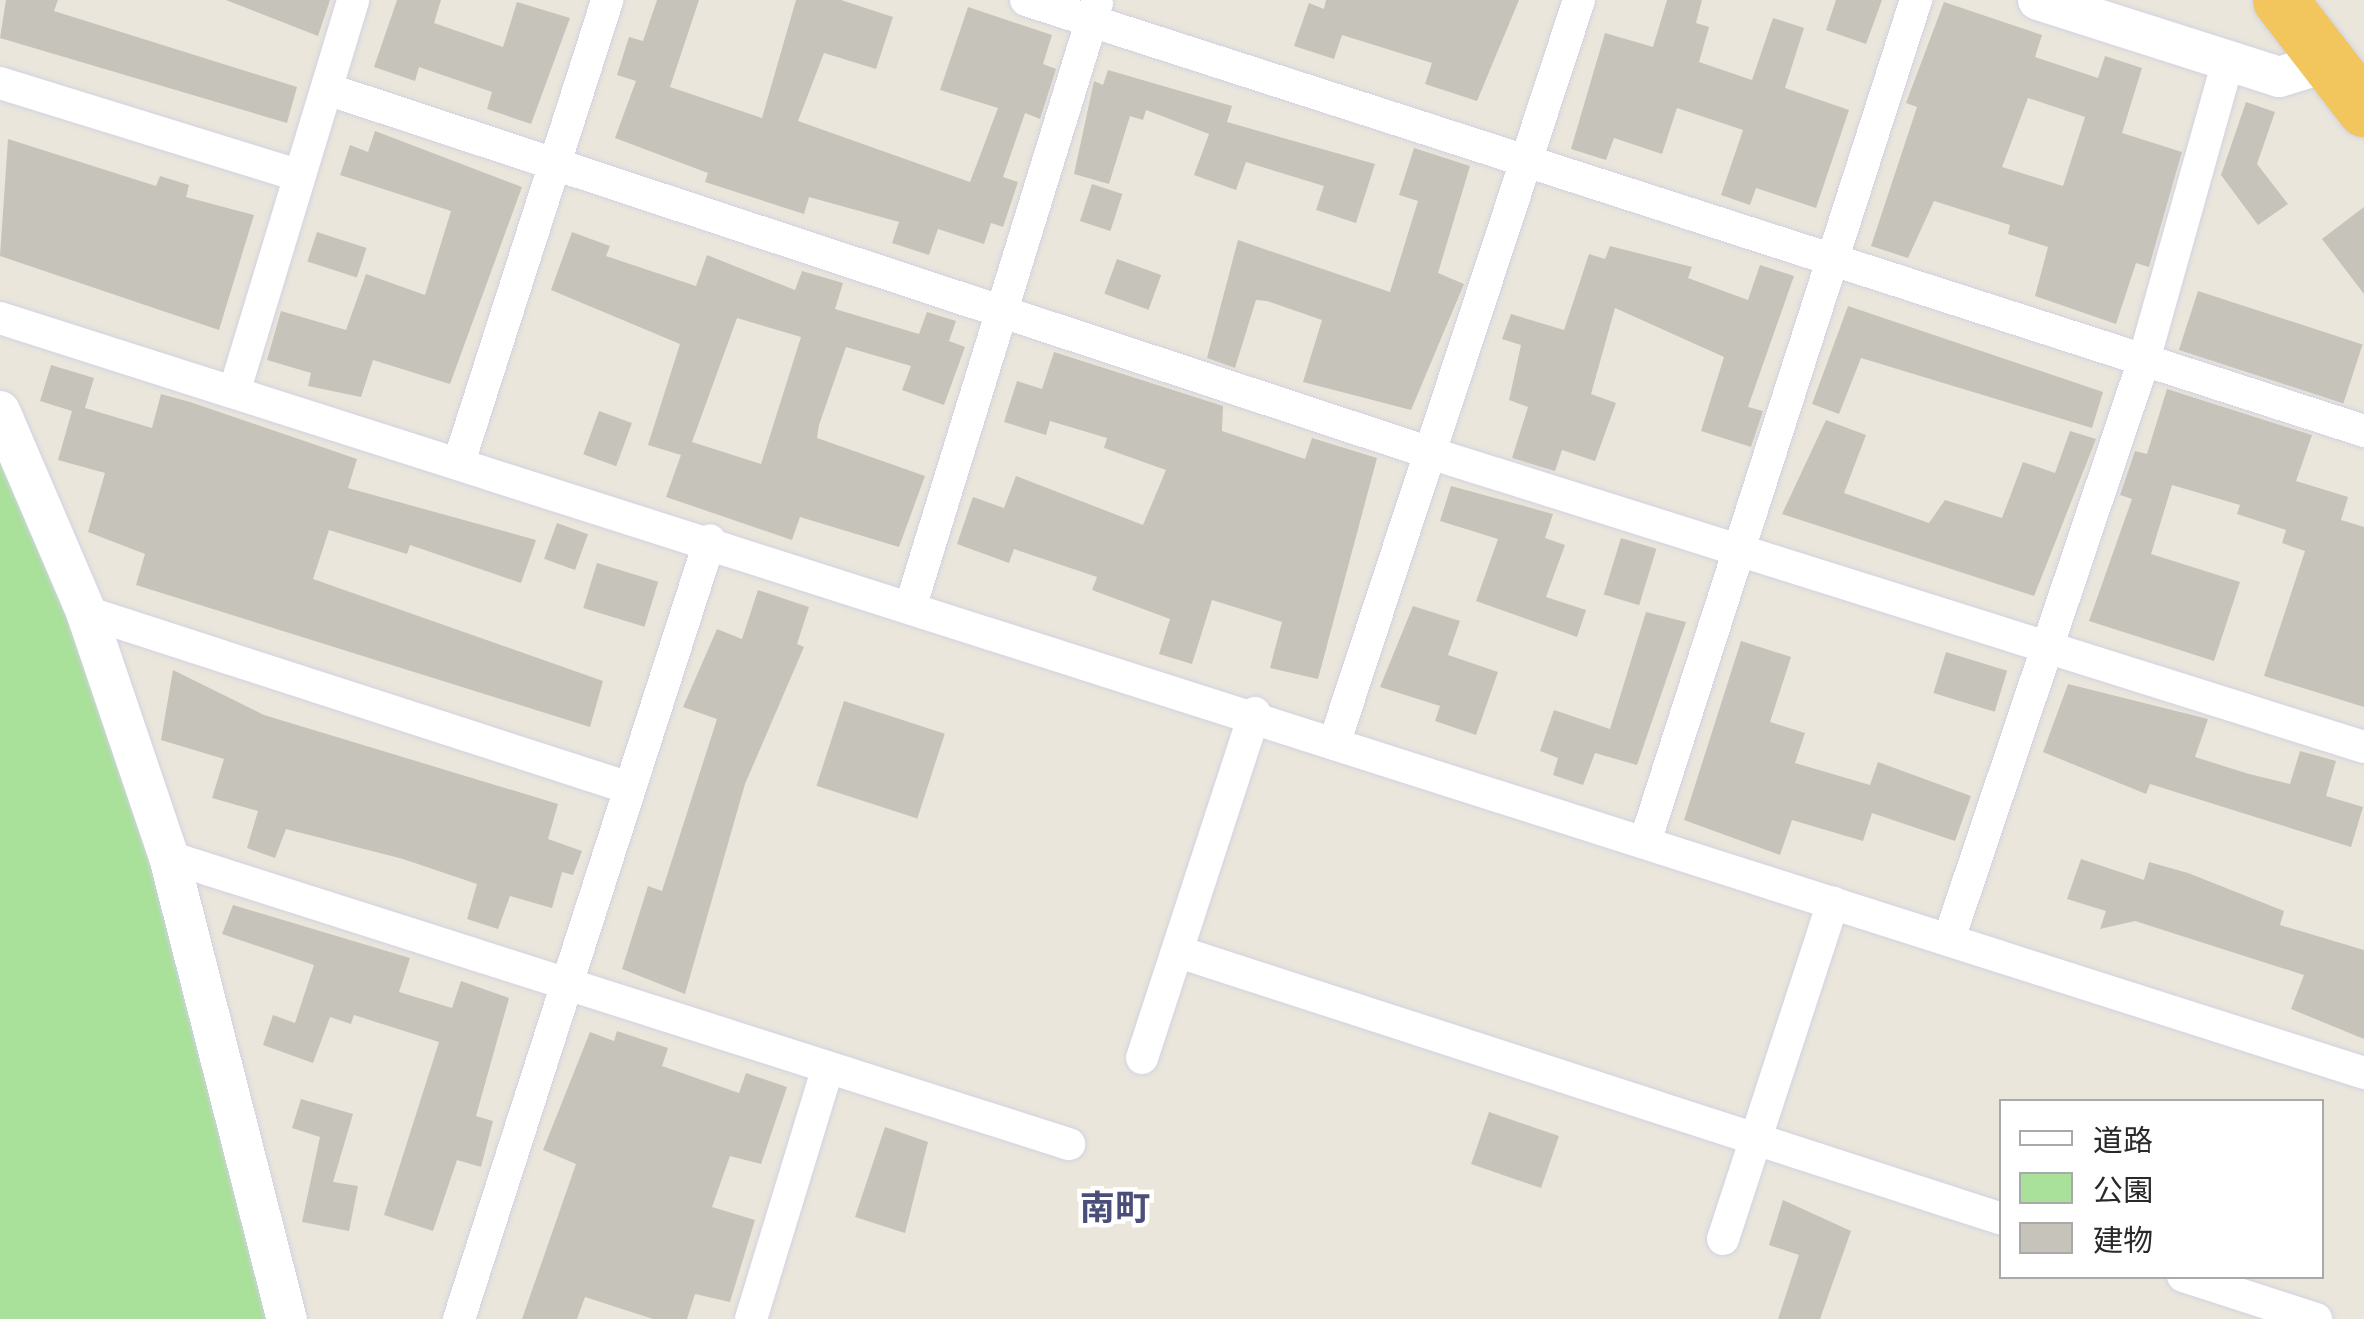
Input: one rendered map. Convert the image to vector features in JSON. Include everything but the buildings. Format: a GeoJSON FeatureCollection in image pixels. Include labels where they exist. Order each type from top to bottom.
{"type":"FeatureCollection","features":[{"type":"Feature","properties":{"kind":"highway"},"geometry":{"type":"LineString","coordinates":[[2280,0],[2364,108]]}},
{"type":"Feature","properties":{"kind":"street"},"geometry":{"type":"LineString","coordinates":[[236,386],[353,0]]}},
{"type":"Feature","properties":{"kind":"street"},"geometry":{"type":"LineString","coordinates":[[460,459],[607,0]]}},
{"type":"Feature","properties":{"kind":"street"},"geometry":{"type":"LineString","coordinates":[[1026,0],[1095,10],[1528,161],[2364,431]]}},
{"type":"Feature","properties":{"kind":"street"},"geometry":{"type":"LineString","coordinates":[[1334,744],[1580,0]]}},
{"type":"Feature","properties":{"kind":"street"},"geometry":{"type":"LineString","coordinates":[[1644,842],[1828,257],[1916,0]]}},
{"type":"Feature","properties":{"kind":"street"},"geometry":{"type":"LineString","coordinates":[[2038,0],[2279,77],[2328,62]]}},
{"type":"Feature","properties":{"kind":"street"},"geometry":{"type":"LineString","coordinates":[[911,606],[1095,10]]}},
{"type":"Feature","properties":{"kind":"street"},"geometry":{"type":"LineString","coordinates":[[1950,939],[2045,644],[2144,360],[2228,62]]}},
{"type":"Feature","properties":{"kind":"street"},"geometry":{"type":"LineString","coordinates":[[0,84],[298,175]]}},
{"type":"Feature","properties":{"kind":"street"},"geometry":{"type":"LineString","coordinates":[[326,89],[1430,453],[2364,747]]}},
{"type":"Feature","properties":{"kind":"street"},"geometry":{"type":"LineString","coordinates":[[0,318],[236,386],[1255,714],[1334,744],[2364,1073]]}},
{"type":"Feature","properties":{"kind":"street"},"geometry":{"type":"LineString","coordinates":[[0,411],[86,612],[169,857],[288,1319]]}},
{"type":"Feature","properties":{"kind":"street"},"geometry":{"type":"LineString","coordinates":[[459,1319],[710,540]]}},
{"type":"Feature","properties":{"kind":"street"},"geometry":{"type":"LineString","coordinates":[[86,612],[628,788]]}},
{"type":"Feature","properties":{"kind":"street"},"geometry":{"type":"LineString","coordinates":[[1142,1058],[1255,714]]}},
{"type":"Feature","properties":{"kind":"street"},"geometry":{"type":"LineString","coordinates":[[169,857],[569,982],[827,1071],[1069,1144]]}},
{"type":"Feature","properties":{"kind":"street"},"geometry":{"type":"LineString","coordinates":[[1723,1239],[1833,902]]}},
{"type":"Feature","properties":{"kind":"street"},"geometry":{"type":"LineString","coordinates":[[1179,952],[1999,1218]]}},
{"type":"Feature","properties":{"kind":"street"},"geometry":{"type":"LineString","coordinates":[[751,1319],[827,1071]]}},
{"type":"Feature","properties":{"kind":"street"},"geometry":{"type":"LineString","coordinates":[[2192,1279],[2316,1319]]}},
{"type":"Feature","properties":{"kind":"green space"},"geometry":{"type":"Polygon","coordinates":[[[0,411],[86,612],[287,1319],[0,1319],[0,411]]]}},
{"type":"Feature","properties":{"kind":"district","name":"南町"},"geometry":{"type":"Point","coordinates":[1115,1208]}}]}
